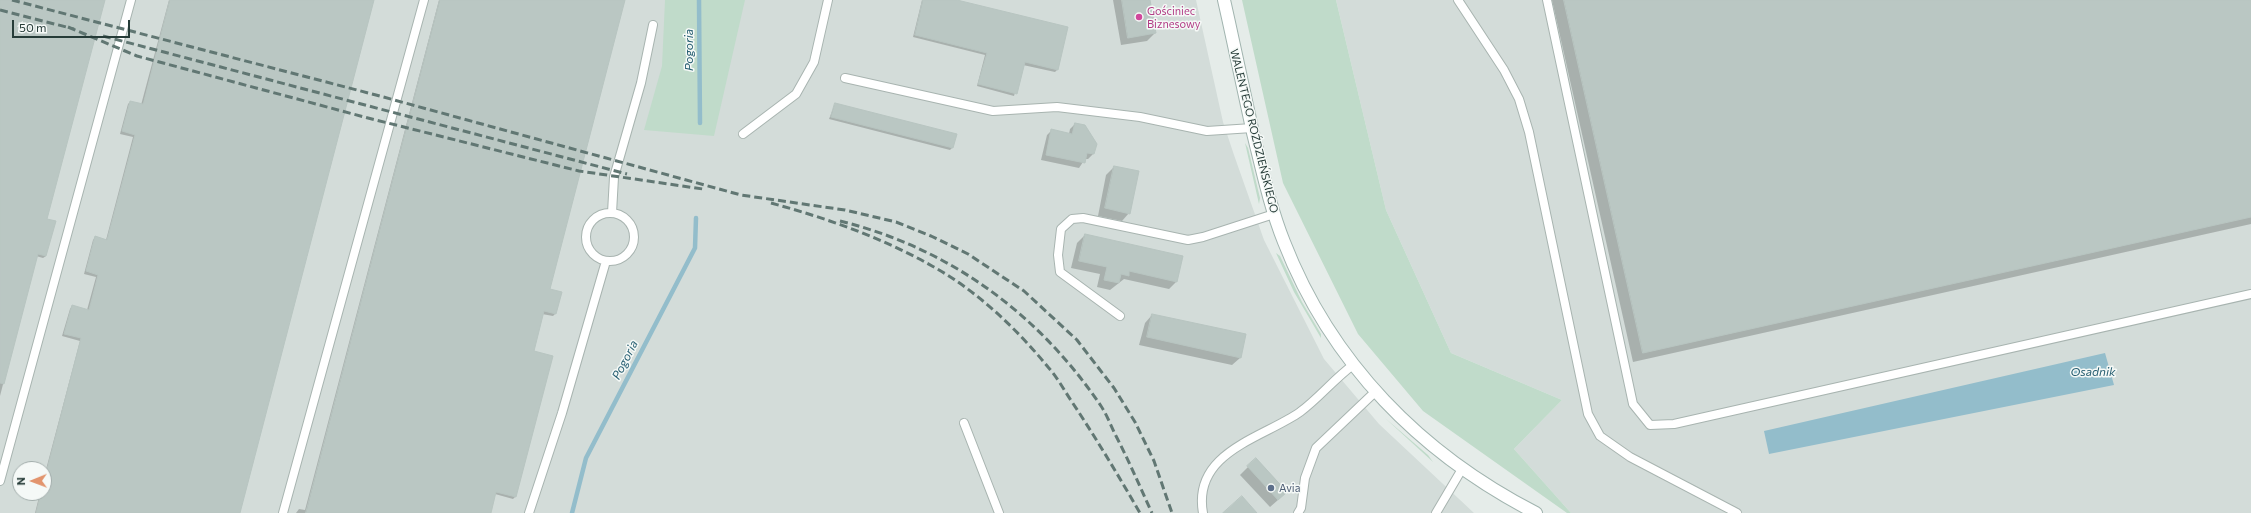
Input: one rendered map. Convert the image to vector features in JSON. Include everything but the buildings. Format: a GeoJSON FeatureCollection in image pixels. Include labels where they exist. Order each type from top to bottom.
{"type":"FeatureCollection","features":[{"type":"Feature","properties":{"kind":"street","name":"WALENTEGO ROŹDZIEŃSKIEGO"},"geometry":{"type":"LineString","coordinates":[[1224,0],[1252,128],[1274,214],[1283,241],[1304,287],[1329,330],[1353,365],[1375,392],[1420,436],[1462,469],[1536,513]]}},
{"type":"Feature","properties":{"kind":"lane"},"geometry":{"type":"LineString","coordinates":[[0,481],[130,0]]}},
{"type":"Feature","properties":{"kind":"lane"},"geometry":{"type":"LineString","coordinates":[[283,513],[424,0]]}},
{"type":"Feature","properties":{"kind":"lane"},"geometry":{"type":"LineString","coordinates":[[742,134],[796,94],[814,62],[828,0]]}},
{"type":"Feature","properties":{"kind":"lane"},"geometry":{"type":"LineString","coordinates":[[1458,0],[1504,70],[1519,100],[1529,132],[1588,414],[1600,436],[1630,457],[1737,513]]}},
{"type":"Feature","properties":{"kind":"lane"},"geometry":{"type":"LineString","coordinates":[[1547,0],[1633,404],[1650,425],[1674,424],[2251,294]]}},
{"type":"Feature","properties":{"kind":"lane"},"geometry":{"type":"LineString","coordinates":[[612,213],[614,176],[641,83],[653,25]]}},
{"type":"Feature","properties":{"kind":"lane"},"geometry":{"type":"LineString","coordinates":[[845,78],[993,111],[1057,106],[1140,117],[1207,131],[1252,128]]}},
{"type":"Feature","properties":{"kind":"lane"},"geometry":{"type":"LineString","coordinates":[[612,213],[620,214],[631,225],[634,240],[628,254],[621,258],[606,261],[593,254],[586,241],[586,234],[592,221],[598,216],[612,213]]}},
{"type":"Feature","properties":{"kind":"lane"},"geometry":{"type":"LineString","coordinates":[[1120,316],[1060,272],[1058,255],[1061,229],[1072,219],[1083,218],[1188,240],[1203,237],[1274,214]]}},
{"type":"Feature","properties":{"kind":"lane"},"geometry":{"type":"LineString","coordinates":[[529,513],[562,413],[606,261]]}},
{"type":"Feature","properties":{"kind":"lane"},"geometry":{"type":"LineString","coordinates":[[1203,513],[1202,489],[1214,467],[1236,447],[1300,412],[1353,365]]}},
{"type":"Feature","properties":{"kind":"lane"},"geometry":{"type":"LineString","coordinates":[[1298,513],[1301,508],[1305,478],[1316,448],[1375,392]]}},
{"type":"Feature","properties":{"kind":"lane"},"geometry":{"type":"LineString","coordinates":[[964,423],[999,513]]}},
{"type":"Feature","properties":{"kind":"lane"},"geometry":{"type":"LineString","coordinates":[[1436,513],[1462,469]]}},
{"type":"Feature","properties":{"kind":"shaded area"},"geometry":{"type":"Polygon","coordinates":[[[0,0],[1196,0],[1223,122],[1264,240],[1324,359],[1379,424],[1474,513],[0,513],[0,0]]]}},
{"type":"Feature","properties":{"kind":"shaded area"},"geometry":{"type":"Polygon","coordinates":[[[1336,0],[2251,0],[2251,513],[1571,513],[1514,449],[1562,400],[1451,353],[1386,210],[1336,0]]]}},
{"type":"Feature","properties":{"kind":"green space"},"geometry":{"type":"Polygon","coordinates":[[[665,0],[745,0],[714,136],[644,130],[662,66],[665,0]]]}},
{"type":"Feature","properties":{"kind":"green space"},"geometry":{"type":"Polygon","coordinates":[[[1242,0],[1336,0],[1386,210],[1451,353],[1562,400],[1514,449],[1571,513],[1567,513],[1423,411],[1358,334],[1283,183],[1242,0]]]}},
{"type":"Feature","properties":{"kind":"green space"},"geometry":{"type":"Polygon","coordinates":[[[1245,143],[1248,148],[1260,198],[1259,204],[1245,143]]]}},
{"type":"Feature","properties":{"kind":"green space"},"geometry":{"type":"Polygon","coordinates":[[[1276,253],[1280,256],[1302,302],[1321,334],[1321,338],[1294,292],[1276,253]]]}},
{"type":"Feature","properties":{"kind":"green space"},"geometry":{"type":"Polygon","coordinates":[[[1385,418],[1428,455],[1433,462],[1385,418]]]}},
{"type":"Feature","properties":{"kind":"water","name":"Osadnik"},"geometry":{"type":"Polygon","coordinates":[[[2105,353],[2114,385],[1769,454],[1764,431],[2105,353]]]}},
{"type":"Feature","properties":{"kind":"waterway","name":"Pogoria"},"geometry":{"type":"LineString","coordinates":[[699,0],[700,123]]}},
{"type":"Feature","properties":{"kind":"waterway","name":"Pogoria"},"geometry":{"type":"LineString","coordinates":[[572,513],[586,458],[695,248],[696,218]]}},
{"type":"Feature","properties":{"kind":"railway"},"geometry":{"type":"LineString","coordinates":[[12,0],[376,95],[741,195],[845,210],[896,222],[931,236],[968,254],[1024,291],[1077,340],[1114,388],[1135,422],[1154,461],[1172,513]]}},
{"type":"Feature","properties":{"kind":"railway"},"geometry":{"type":"LineString","coordinates":[[0,10],[74,29]]}},
{"type":"Feature","properties":{"kind":"railway"},"geometry":{"type":"LineString","coordinates":[[68,27],[137,56],[368,118],[579,171],[703,189]]}},
{"type":"Feature","properties":{"kind":"railway"},"geometry":{"type":"LineString","coordinates":[[103,36],[627,174]]}},
{"type":"Feature","properties":{"kind":"railway"},"geometry":{"type":"LineString","coordinates":[[771,203],[833,222],[894,246],[932,266],[980,298],[1023,338],[1054,375],[1098,443],[1140,513]]}},
{"type":"Feature","properties":{"kind":"railway"},"geometry":{"type":"LineString","coordinates":[[840,221],[880,233],[918,248],[954,267],[988,289],[1019,314],[1049,342],[1076,372],[1101,406],[1152,513]]}},
{"type":"Feature","properties":{"kind":"place","name":"Gościniec Biznesowy"},"geometry":{"type":"Point","coordinates":[1139,17]}},
{"type":"Feature","properties":{"kind":"place","name":"Avia"},"geometry":{"type":"Point","coordinates":[1271,488]}}]}
